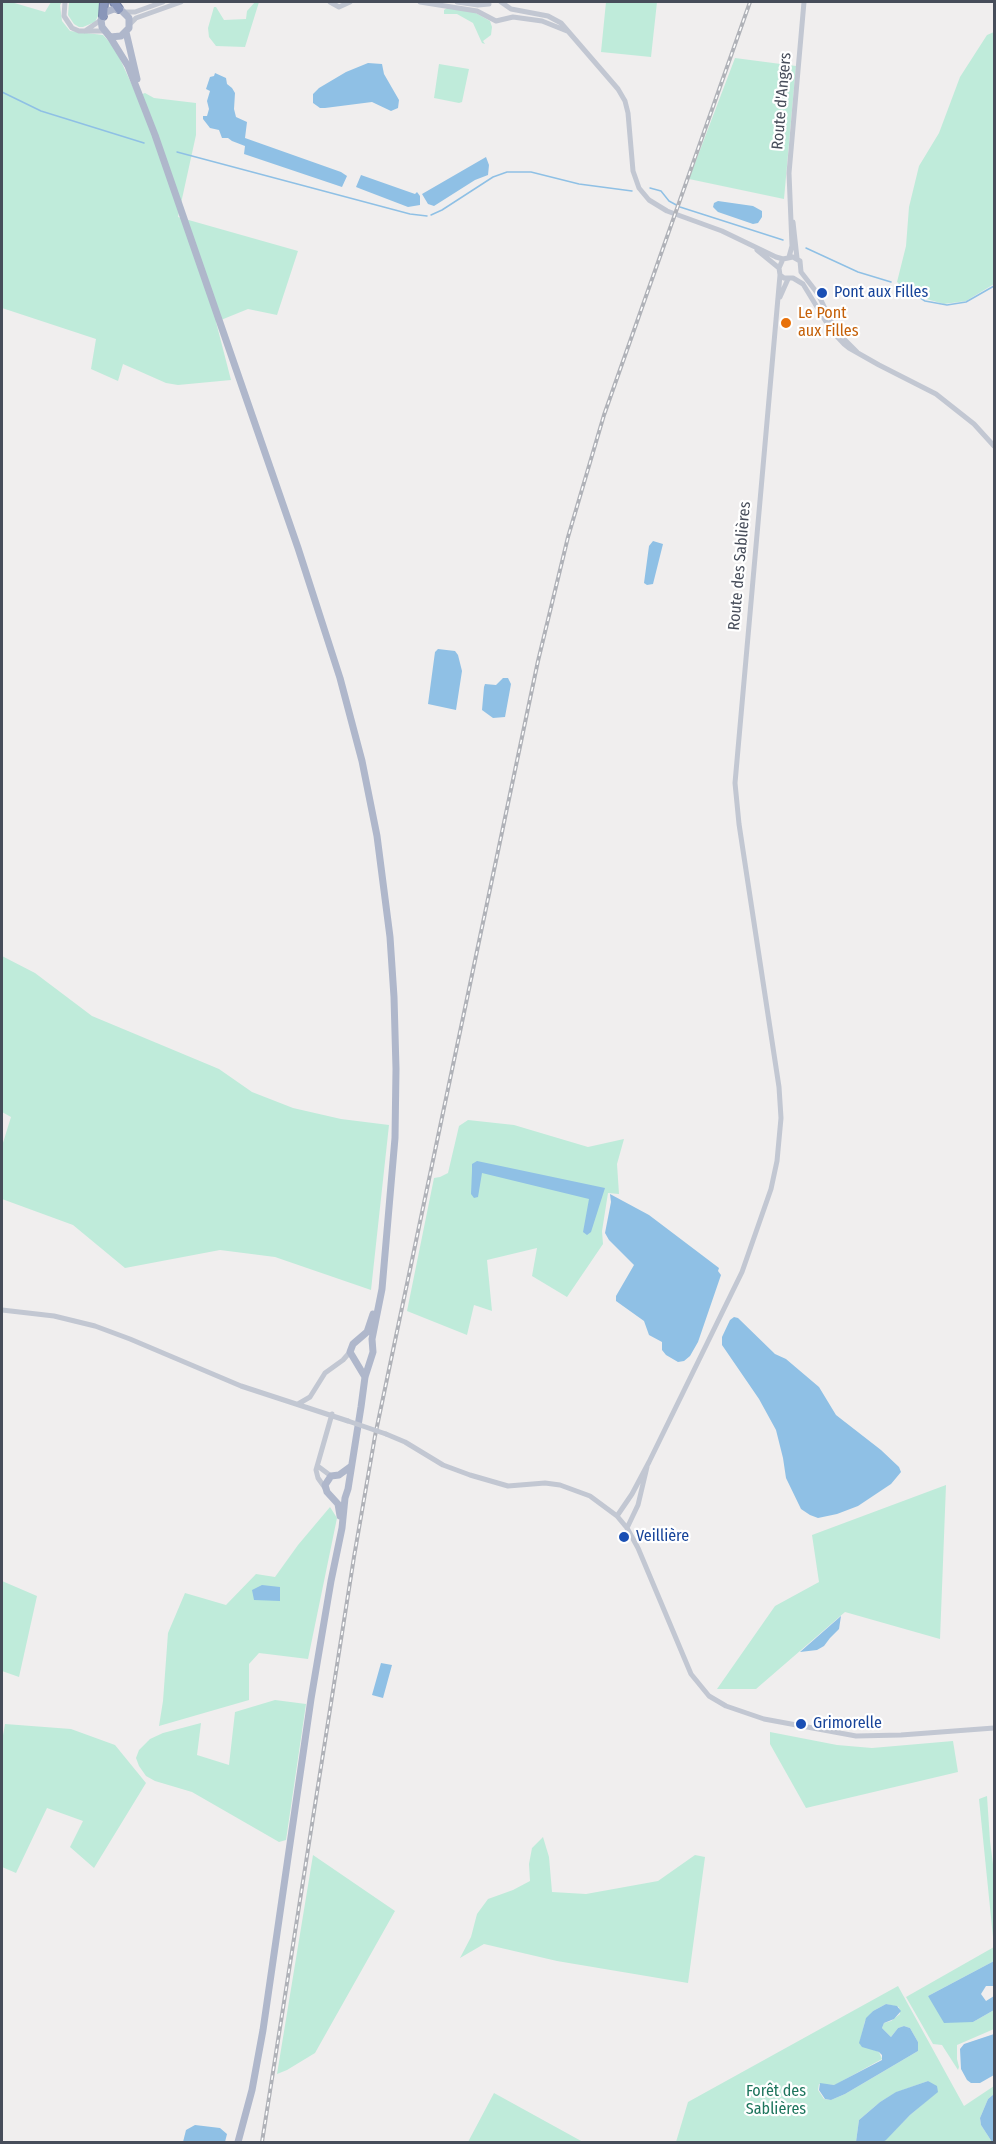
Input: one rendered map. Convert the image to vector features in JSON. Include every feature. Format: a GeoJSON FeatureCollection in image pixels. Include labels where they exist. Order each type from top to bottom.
{"type":"FeatureCollection","features":[{"type":"Feature","properties":{"kind":"highway"},"geometry":{"type":"LineString","coordinates":[[102,18],[104,2]]}},
{"type":"Feature","properties":{"kind":"highway"},"geometry":{"type":"LineString","coordinates":[[114,2],[121,10]]}},
{"type":"Feature","properties":{"kind":"main road"},"geometry":{"type":"LineString","coordinates":[[146,110],[128,29],[129,18],[121,10],[109,10],[102,18],[104,32],[110,37],[128,66],[146,110],[325,630],[347,700],[369,795],[382,867],[390,936],[396,1033],[395,1138],[373,1353],[364,1377],[342,1528],[331,1581]]}},
{"type":"Feature","properties":{"kind":"main road"},"geometry":{"type":"LineString","coordinates":[[110,37],[119,37],[128,29]]}},
{"type":"Feature","properties":{"kind":"main road"},"geometry":{"type":"LineString","coordinates":[[364,1377],[350,1352],[353,1344],[369,1327],[383,1270]]}},
{"type":"Feature","properties":{"kind":"main road"},"geometry":{"type":"LineString","coordinates":[[359,1340],[366,1341],[372,1346]]}},
{"type":"Feature","properties":{"kind":"main road"},"geometry":{"type":"LineString","coordinates":[[356,1361],[364,1362],[370,1359]]}},
{"type":"Feature","properties":{"kind":"main road"},"geometry":{"type":"LineString","coordinates":[[238,2142],[252,2090],[263,2030],[340,1515],[339,1507],[326,1489],[326,1481],[350,1467]]}},
{"type":"Feature","properties":{"kind":"main road"},"geometry":{"type":"LineString","coordinates":[[335,1475],[345,1478],[347,1489]]}},
{"type":"Feature","properties":{"kind":"main road"},"geometry":{"type":"LineString","coordinates":[[333,1497],[340,1497],[347,1489]]}},
{"type":"Feature","properties":{"kind":"street"},"geometry":{"type":"LineString","coordinates":[[65,2],[64,16],[68,24],[79,31],[104,32]]}},
{"type":"Feature","properties":{"kind":"street"},"geometry":{"type":"LineString","coordinates":[[121,10],[135,12],[163,2]]}},
{"type":"Feature","properties":{"kind":"street"},"geometry":{"type":"LineString","coordinates":[[128,29],[137,18],[181,2]]}},
{"type":"Feature","properties":{"kind":"street"},"geometry":{"type":"LineString","coordinates":[[330,2],[339,7],[350,2]]}},
{"type":"Feature","properties":{"kind":"street"},"geometry":{"type":"LineString","coordinates":[[420,2],[477,11],[488,15],[495,21],[517,17],[542,21],[568,31]]}},
{"type":"Feature","properties":{"kind":"street"},"geometry":{"type":"LineString","coordinates":[[457,2],[491,3]]}},
{"type":"Feature","properties":{"kind":"street"},"geometry":{"type":"LineString","coordinates":[[501,2],[514,10],[554,19],[564,26],[618,89],[625,101],[628,113],[633,171],[644,195],[661,209],[786,258],[797,258],[801,264],[801,272],[818,294],[831,321],[857,352]]}},
{"type":"Feature","properties":{"kind":"street","name":"Route d'Angers"},"geometry":{"type":"LineString","coordinates":[[786,258],[792,246],[789,173],[804,2]]}},
{"type":"Feature","properties":{"kind":"street"},"geometry":{"type":"LineString","coordinates":[[488,15],[487,9],[491,3]]}},
{"type":"Feature","properties":{"kind":"street"},"geometry":{"type":"LineString","coordinates":[[504,19],[507,13],[506,6]]}},
{"type":"Feature","properties":{"kind":"street"},"geometry":{"type":"LineString","coordinates":[[85,31],[102,18]]}},
{"type":"Feature","properties":{"kind":"street","name":"Route d'Angers"},"geometry":{"type":"LineString","coordinates":[[789,203],[797,258]]}},
{"type":"Feature","properties":{"kind":"street"},"geometry":{"type":"LineString","coordinates":[[746,242],[779,271],[801,282],[811,294],[837,338],[857,352],[936,394],[974,424],[994,446]]}},
{"type":"Feature","properties":{"kind":"street"},"geometry":{"type":"LineString","coordinates":[[779,271],[786,258]]}},
{"type":"Feature","properties":{"kind":"street","name":"Route des Sablières"},"geometry":{"type":"LineString","coordinates":[[649,1462],[742,1272],[771,1190],[777,1161],[781,1118],[779,1087],[739,824],[736,769],[779,271]]}},
{"type":"Feature","properties":{"kind":"street"},"geometry":{"type":"LineString","coordinates":[[791,279],[801,272]]}},
{"type":"Feature","properties":{"kind":"street","name":"Route des Sablières"},"geometry":{"type":"LineString","coordinates":[[777,310],[782,291],[791,279]]}},
{"type":"Feature","properties":{"kind":"street"},"geometry":{"type":"LineString","coordinates":[[2,1310],[54,1316],[95,1326],[241,1386],[320,1410],[386,1434],[405,1442],[443,1465],[470,1475],[508,1486],[545,1483],[560,1485],[590,1497],[617,1516],[625,1525],[638,1548],[691,1674],[702,1689],[717,1702],[738,1711],[764,1719],[856,1736],[876,1737],[994,1728]]}},
{"type":"Feature","properties":{"kind":"street"},"geometry":{"type":"LineString","coordinates":[[298,1404],[310,1397],[325,1373],[350,1352]]}},
{"type":"Feature","properties":{"kind":"street"},"geometry":{"type":"LineString","coordinates":[[343,1360],[356,1361]]}},
{"type":"Feature","properties":{"kind":"street"},"geometry":{"type":"LineString","coordinates":[[310,1397],[320,1410]]}},
{"type":"Feature","properties":{"kind":"street"},"geometry":{"type":"LineString","coordinates":[[326,1489],[318,1478],[316,1470],[319,1467],[332,1414]]}},
{"type":"Feature","properties":{"kind":"street"},"geometry":{"type":"LineString","coordinates":[[617,1516],[627,1503],[649,1462]]}},
{"type":"Feature","properties":{"kind":"street"},"geometry":{"type":"LineString","coordinates":[[625,1525],[638,1505],[649,1462]]}},
{"type":"Feature","properties":{"kind":"street"},"geometry":{"type":"LineString","coordinates":[[319,1467],[335,1475]]}},
{"type":"Feature","properties":{"kind":"green space"},"geometry":{"type":"Polygon","coordinates":[[[2,2],[11,2],[45,12],[51,2],[62,2],[60,5],[62,21],[70,31],[103,35],[115,48],[137,96],[145,93],[154,98],[196,103],[196,135],[178,217],[298,251],[277,315],[248,309],[216,322],[231,380],[178,385],[166,383],[123,364],[118,381],[91,369],[96,339],[2,308],[2,2]]]}},
{"type":"Feature","properties":{"kind":"green space"},"geometry":{"type":"Polygon","coordinates":[[[69,2],[100,2],[101,10],[95,22],[79,27],[68,15],[69,2]]]}},
{"type":"Feature","properties":{"kind":"green space"},"geometry":{"type":"Polygon","coordinates":[[[255,2],[259,2],[245,47],[216,46],[209,37],[208,28],[214,7],[224,20],[246,19],[247,11],[255,2]]]}},
{"type":"Feature","properties":{"kind":"green space"},"geometry":{"type":"Polygon","coordinates":[[[606,2],[657,2],[651,57],[601,52],[606,2]]]}},
{"type":"Feature","properties":{"kind":"green space"},"geometry":{"type":"Polygon","coordinates":[[[447,8],[474,12],[490,21],[491,35],[483,41],[485,44],[482,43],[473,23],[457,14],[444,14],[447,8]]]}},
{"type":"Feature","properties":{"kind":"green space"},"geometry":{"type":"Polygon","coordinates":[[[994,32],[994,284],[966,301],[944,304],[923,298],[897,282],[906,246],[909,207],[919,166],[939,133],[960,77],[987,35],[994,32]]]}},
{"type":"Feature","properties":{"kind":"green space"},"geometry":{"type":"Polygon","coordinates":[[[735,58],[796,66],[784,199],[689,179],[735,58]]]}},
{"type":"Feature","properties":{"kind":"green space"},"geometry":{"type":"Polygon","coordinates":[[[439,64],[469,69],[462,102],[434,98],[439,64]]]}},
{"type":"Feature","properties":{"kind":"green space"},"geometry":{"type":"Polygon","coordinates":[[[2,956],[35,973],[92,1016],[219,1069],[252,1092],[293,1108],[341,1119],[389,1125],[371,1290],[275,1257],[220,1250],[125,1268],[73,1225],[2,1199],[2,1146],[11,1117],[2,1112],[2,956]]]}},
{"type":"Feature","properties":{"kind":"green space"},"geometry":{"type":"Polygon","coordinates":[[[468,1120],[514,1125],[588,1147],[624,1139],[617,1164],[619,1194],[608,1193],[602,1231],[603,1244],[567,1297],[532,1276],[537,1248],[487,1260],[492,1311],[474,1305],[467,1335],[407,1311],[434,1178],[448,1173],[459,1126],[468,1120]]]}},
{"type":"Feature","properties":{"kind":"green space"},"geometry":{"type":"Polygon","coordinates":[[[946,1485],[940,1639],[845,1612],[756,1689],[717,1689],[775,1606],[819,1582],[812,1535],[946,1485]]]}},
{"type":"Feature","properties":{"kind":"green space"},"geometry":{"type":"Polygon","coordinates":[[[330,1507],[337,1518],[308,1659],[259,1653],[249,1664],[249,1700],[159,1726],[168,1633],[185,1593],[226,1605],[256,1574],[275,1577],[330,1507]]]}},
{"type":"Feature","properties":{"kind":"green space"},"geometry":{"type":"Polygon","coordinates":[[[2,1581],[37,1596],[19,1677],[2,1671],[2,1581]]]}},
{"type":"Feature","properties":{"kind":"green space"},"geometry":{"type":"Polygon","coordinates":[[[275,1700],[306,1704],[286,1840],[279,1842],[192,1792],[155,1781],[146,1776],[139,1766],[136,1758],[139,1750],[150,1739],[163,1733],[201,1723],[197,1755],[229,1765],[235,1712],[275,1700]]]}},
{"type":"Feature","properties":{"kind":"green space"},"geometry":{"type":"Polygon","coordinates":[[[5,1724],[71,1729],[115,1745],[146,1783],[94,1868],[70,1847],[83,1821],[47,1808],[16,1873],[2,1867],[2,1741],[5,1724]]]}},
{"type":"Feature","properties":{"kind":"green space"},"geometry":{"type":"Polygon","coordinates":[[[770,1732],[837,1745],[872,1748],[953,1741],[958,1772],[806,1808],[770,1744],[770,1732]]]}},
{"type":"Feature","properties":{"kind":"green space"},"geometry":{"type":"Polygon","coordinates":[[[987,1796],[994,1872],[994,1947],[979,1799],[987,1796]]]}},
{"type":"Feature","properties":{"kind":"green space"},"geometry":{"type":"Polygon","coordinates":[[[543,1837],[549,1857],[552,1892],[586,1894],[658,1881],[695,1855],[705,1857],[688,1983],[557,1961],[484,1944],[460,1958],[471,1937],[477,1914],[488,1899],[530,1881],[529,1864],[532,1848],[543,1837]]]}},
{"type":"Feature","properties":{"kind":"green space"},"geometry":{"type":"Polygon","coordinates":[[[313,1855],[395,1911],[315,2053],[277,2074],[313,1855]]]}},
{"type":"Feature","properties":{"kind":"green space"},"geometry":{"type":"Polygon","coordinates":[[[994,1947],[994,1961],[928,1996],[973,2022],[994,2010],[994,2029],[957,2045],[958,2070],[942,2045],[933,2044],[906,1997],[994,1947]]]}},
{"type":"Feature","properties":{"kind":"green space","name":"Forêt des Sablières"},"geometry":{"type":"Polygon","coordinates":[[[898,1986],[964,2106],[994,2086],[994,2094],[988,2099],[980,2118],[981,2125],[992,2142],[883,2142],[937,2092],[928,2081],[897,2092],[880,2102],[859,2120],[856,2142],[676,2142],[688,2102],[898,1986]],[[886,2004],[873,2011],[865,2021],[860,2044],[879,2052],[882,2059],[835,2085],[819,2084],[818,2090],[824,2099],[831,2100],[845,2094],[918,2051],[918,2042],[910,2028],[904,2026],[898,2028],[891,2037],[882,2028],[884,2023],[900,2014],[899,2007],[886,2004]]]}},
{"type":"Feature","properties":{"kind":"green space"},"geometry":{"type":"Polygon","coordinates":[[[494,2093],[583,2142],[468,2142],[494,2093]]]}},
{"type":"Feature","properties":{"kind":"water"},"geometry":{"type":"Polygon","coordinates":[[[368,63],[382,64],[384,74],[399,100],[398,108],[391,111],[372,102],[320,108],[313,103],[313,94],[319,88],[346,72],[368,63]]]}},
{"type":"Feature","properties":{"kind":"water"},"geometry":{"type":"Polygon","coordinates":[[[215,73],[226,78],[227,84],[235,93],[236,117],[247,122],[245,138],[341,172],[347,176],[342,187],[244,154],[245,146],[228,138],[222,138],[219,130],[210,128],[203,116],[207,116],[209,109],[207,101],[210,91],[206,89],[210,77],[215,73]]]}},
{"type":"Feature","properties":{"kind":"water"},"geometry":{"type":"Polygon","coordinates":[[[486,157],[489,165],[488,175],[475,180],[434,206],[428,204],[422,194],[486,157]]]}},
{"type":"Feature","properties":{"kind":"water"},"geometry":{"type":"Polygon","coordinates":[[[361,175],[415,194],[417,192],[420,196],[420,205],[408,207],[356,187],[361,175]]]}},
{"type":"Feature","properties":{"kind":"water"},"geometry":{"type":"Polygon","coordinates":[[[718,201],[753,206],[762,211],[762,217],[758,223],[753,224],[718,212],[713,207],[718,201]]]}},
{"type":"Feature","properties":{"kind":"water"},"geometry":{"type":"Polygon","coordinates":[[[653,541],[663,544],[653,584],[647,585],[644,583],[649,546],[653,541]]]}},
{"type":"Feature","properties":{"kind":"water"},"geometry":{"type":"Polygon","coordinates":[[[438,649],[455,651],[458,655],[462,671],[456,710],[428,704],[435,652],[438,649]]]}},
{"type":"Feature","properties":{"kind":"water"},"geometry":{"type":"Polygon","coordinates":[[[503,678],[508,678],[511,684],[505,717],[493,718],[482,710],[484,687],[485,684],[496,685],[503,678]]]}},
{"type":"Feature","properties":{"kind":"water"},"geometry":{"type":"Polygon","coordinates":[[[477,1161],[605,1188],[591,1232],[587,1235],[583,1232],[589,1199],[482,1173],[478,1197],[474,1198],[471,1194],[472,1164],[477,1161]]]}},
{"type":"Feature","properties":{"kind":"water"},"geometry":{"type":"Polygon","coordinates":[[[610,1194],[649,1215],[719,1268],[721,1275],[698,1342],[690,1356],[684,1361],[678,1362],[666,1355],[662,1350],[662,1342],[649,1335],[644,1321],[616,1301],[616,1296],[634,1265],[605,1233],[611,1202],[610,1194]]]}},
{"type":"Feature","properties":{"kind":"water"},"geometry":{"type":"Polygon","coordinates":[[[734,1317],[738,1318],[775,1354],[786,1359],[819,1387],[836,1415],[899,1467],[901,1472],[891,1484],[858,1506],[837,1514],[818,1518],[801,1509],[786,1478],[776,1430],[759,1399],[722,1345],[722,1337],[730,1320],[734,1317]]]}},
{"type":"Feature","properties":{"kind":"water"},"geometry":{"type":"Polygon","coordinates":[[[262,1585],[280,1587],[280,1601],[254,1600],[252,1590],[262,1585]]]}},
{"type":"Feature","properties":{"kind":"water"},"geometry":{"type":"Polygon","coordinates":[[[841,1616],[839,1629],[824,1646],[817,1650],[800,1652],[841,1616]]]}},
{"type":"Feature","properties":{"kind":"water"},"geometry":{"type":"Polygon","coordinates":[[[381,1663],[392,1665],[383,1698],[372,1695],[381,1663]]]}},
{"type":"Feature","properties":{"kind":"water"},"geometry":{"type":"Polygon","coordinates":[[[994,1961],[994,1986],[986,1986],[981,1994],[986,2001],[994,1996],[994,2010],[973,2022],[944,2023],[928,1996],[994,1961]]]}},
{"type":"Feature","properties":{"kind":"water"},"geometry":{"type":"Polygon","coordinates":[[[886,2004],[897,2006],[901,2011],[894,2019],[884,2023],[882,2028],[891,2037],[898,2028],[904,2026],[910,2028],[918,2042],[918,2051],[845,2094],[831,2100],[825,2099],[819,2090],[820,2083],[834,2085],[882,2060],[879,2052],[862,2047],[859,2043],[866,2018],[886,2004]]]}},
{"type":"Feature","properties":{"kind":"water"},"geometry":{"type":"Polygon","coordinates":[[[994,2034],[994,2075],[980,2083],[971,2083],[961,2069],[960,2049],[964,2044],[994,2034]]]}},
{"type":"Feature","properties":{"kind":"water"},"geometry":{"type":"Polygon","coordinates":[[[928,2081],[937,2086],[938,2092],[910,2115],[886,2140],[856,2142],[859,2120],[880,2102],[896,2092],[928,2081]]]}},
{"type":"Feature","properties":{"kind":"water"},"geometry":{"type":"Polygon","coordinates":[[[994,2094],[994,2142],[992,2142],[981,2125],[980,2118],[988,2099],[994,2094]]]}},
{"type":"Feature","properties":{"kind":"water"},"geometry":{"type":"Polygon","coordinates":[[[195,2125],[220,2128],[227,2134],[225,2142],[183,2142],[186,2130],[195,2125]]]}},
{"type":"Feature","properties":{"kind":"waterway"},"geometry":{"type":"LineString","coordinates":[[2,92],[41,111],[144,143]]}},
{"type":"Feature","properties":{"kind":"waterway"},"geometry":{"type":"LineString","coordinates":[[177,152],[410,214],[427,216]]}},
{"type":"Feature","properties":{"kind":"waterway"},"geometry":{"type":"LineString","coordinates":[[431,215],[493,177],[507,172],[531,172],[579,184],[632,191]]}},
{"type":"Feature","properties":{"kind":"waterway"},"geometry":{"type":"LineString","coordinates":[[650,188],[661,191],[669,201],[680,207],[783,240]]}},
{"type":"Feature","properties":{"kind":"waterway"},"geometry":{"type":"LineString","coordinates":[[806,248],[858,272],[891,282]]}},
{"type":"Feature","properties":{"kind":"waterway"},"geometry":{"type":"LineString","coordinates":[[899,284],[925,301],[947,305],[966,302],[994,286]]}},
{"type":"Feature","properties":{"kind":"railway"},"geometry":{"type":"LineString","coordinates":[[262,2142],[375,1436],[538,661],[568,537],[604,415],[750,2]]}},
{"type":"Feature","properties":{"kind":"place","name":"Pont aux Filles"},"geometry":{"type":"Point","coordinates":[822,293]}},
{"type":"Feature","properties":{"kind":"place","name":"Le Pont aux Filles"},"geometry":{"type":"Point","coordinates":[786,323]}},
{"type":"Feature","properties":{"kind":"place","name":"Veillière"},"geometry":{"type":"Point","coordinates":[624,1537]}},
{"type":"Feature","properties":{"kind":"place","name":"Grimorelle"},"geometry":{"type":"Point","coordinates":[801,1724]}}]}
